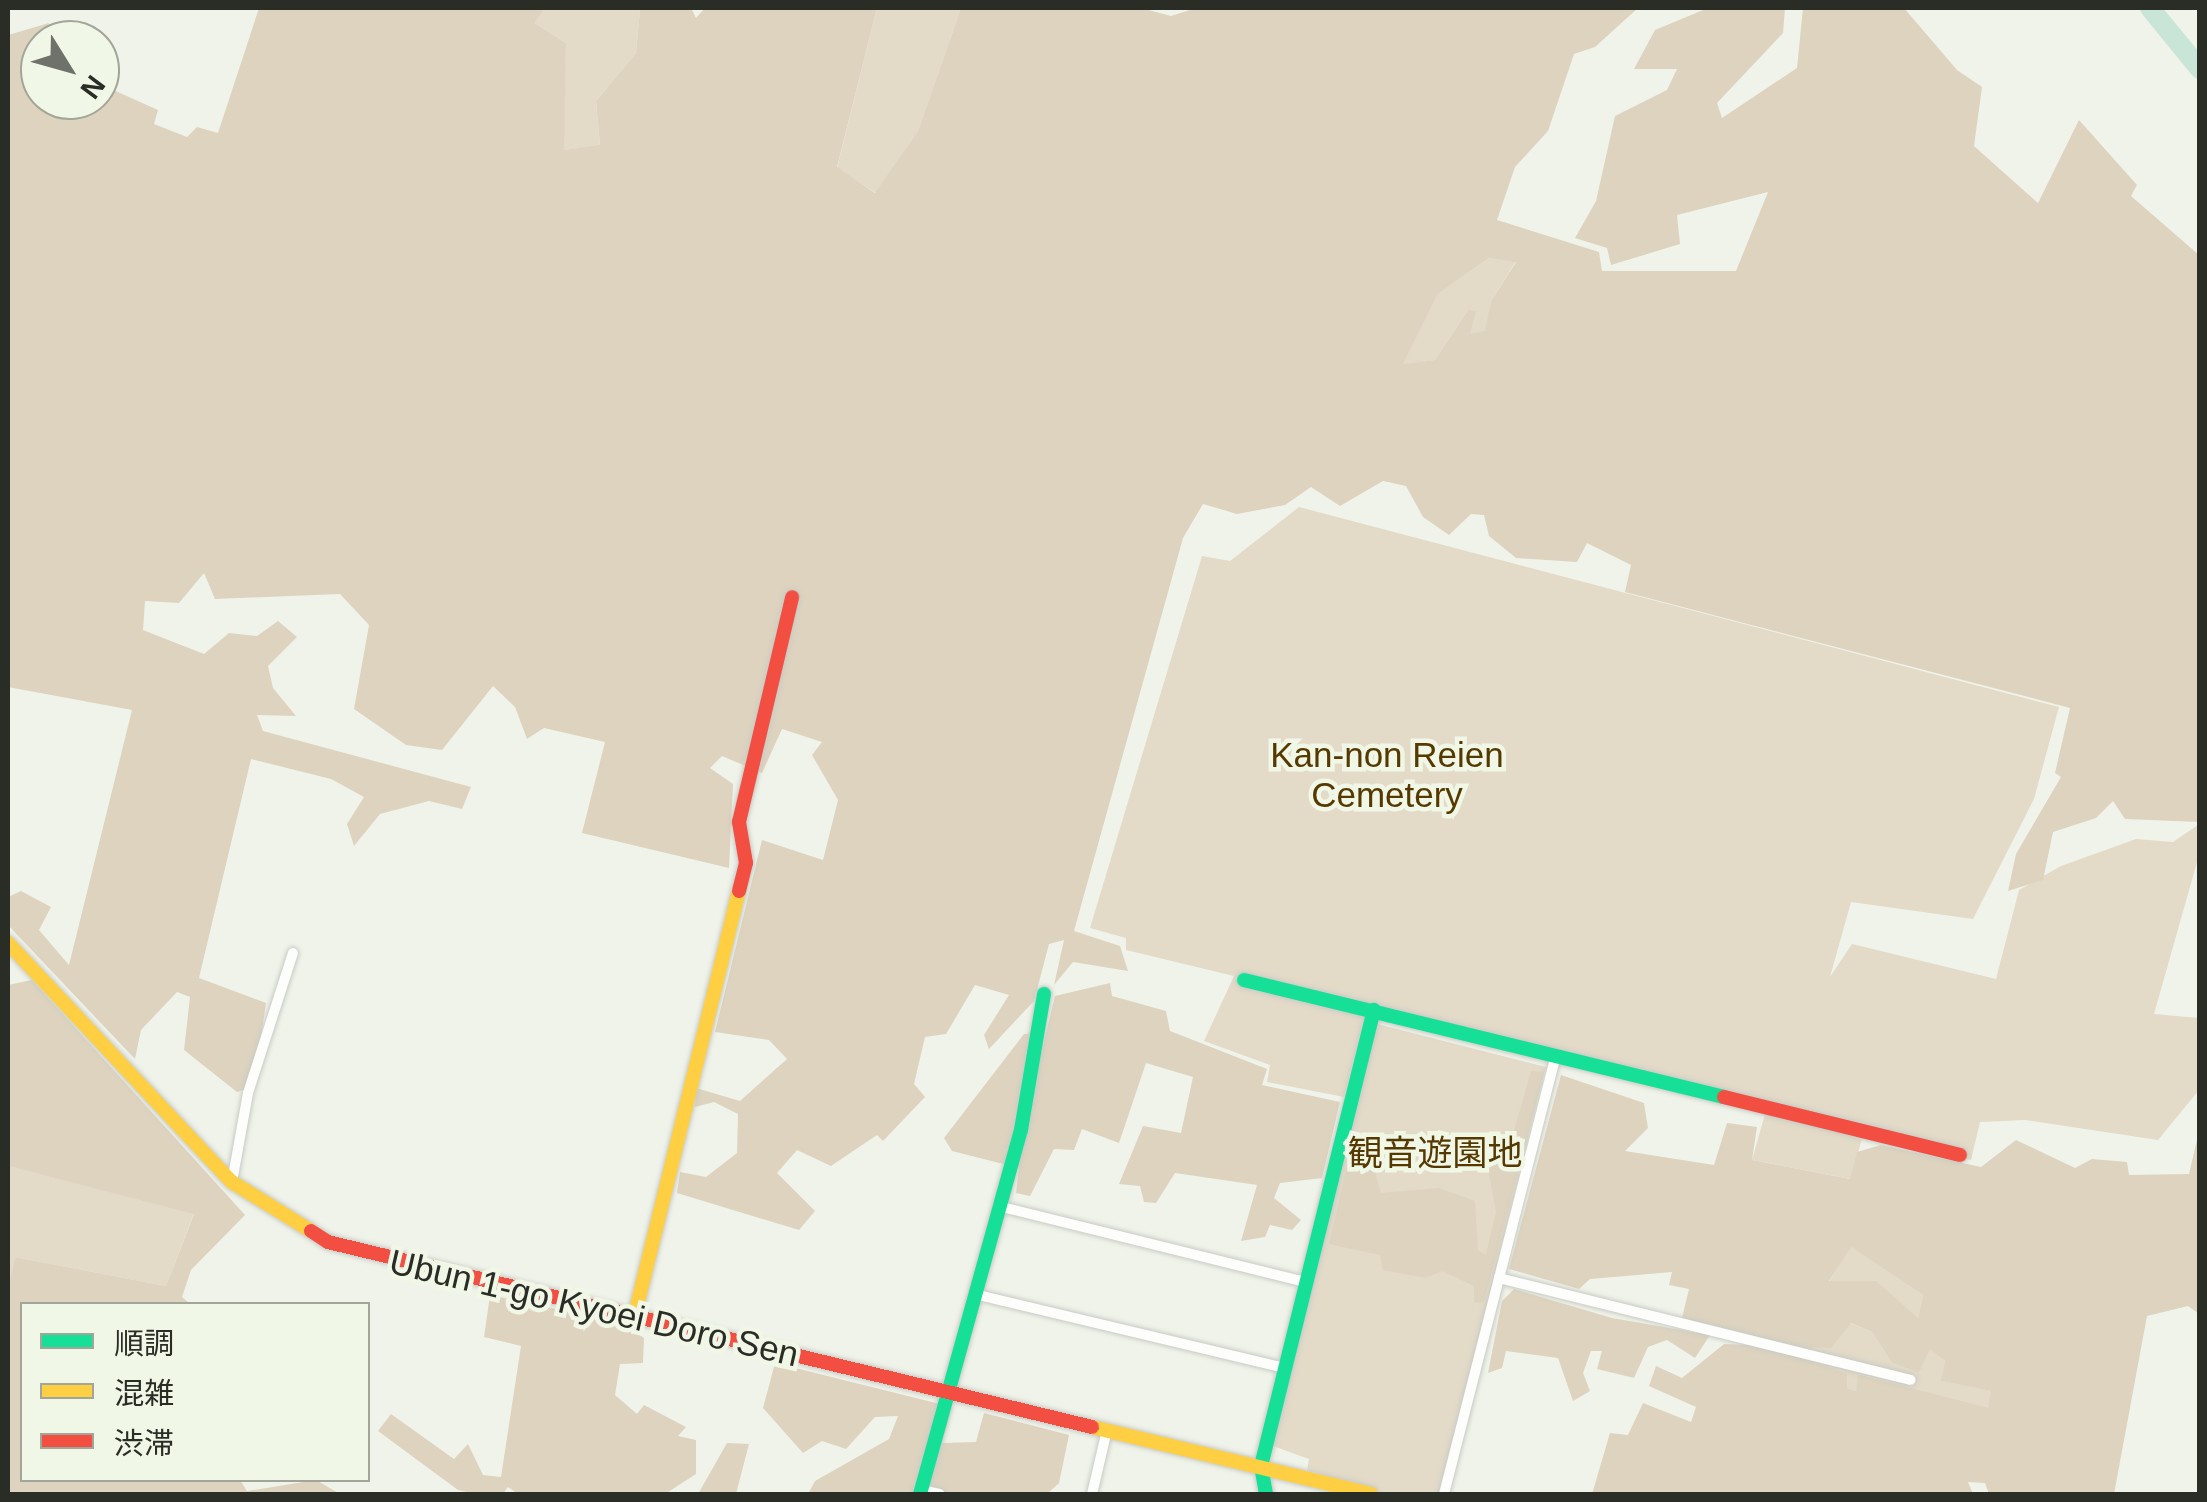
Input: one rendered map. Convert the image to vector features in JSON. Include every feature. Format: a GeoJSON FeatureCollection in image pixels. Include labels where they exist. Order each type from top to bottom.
{"type":"FeatureCollection","features":[{"type":"Feature","properties":{"kind":"street"},"geometry":{"type":"LineString","coordinates":[[634,1318],[746,862],[738,822],[792,597]]}},
{"type":"Feature","properties":{"kind":"street","name":"Ubun 1-go Kyoei Doro Sen"},"geometry":{"type":"LineString","coordinates":[[8,944],[232,1182],[328,1242],[1371,1494]]}},
{"type":"Feature","properties":{"kind":"street"},"geometry":{"type":"LineString","coordinates":[[232,1182],[248,1093],[292,953]]}},
{"type":"Feature","properties":{"kind":"street"},"geometry":{"type":"LineString","coordinates":[[1244,980],[1960,1155]]}},
{"type":"Feature","properties":{"kind":"street"},"geometry":{"type":"LineString","coordinates":[[940,1494],[920,1492],[1030,1095],[1044,994]]}},
{"type":"Feature","properties":{"kind":"street"},"geometry":{"type":"LineString","coordinates":[[1266,1494],[1261,1466],[1374,1010]]}},
{"type":"Feature","properties":{"kind":"street"},"geometry":{"type":"LineString","coordinates":[[1444,1494],[1556,1054]]}},
{"type":"Feature","properties":{"kind":"street"},"geometry":{"type":"LineString","coordinates":[[997,1206],[1306,1282]]}},
{"type":"Feature","properties":{"kind":"street"},"geometry":{"type":"LineString","coordinates":[[1500,1278],[1911,1380]]}},
{"type":"Feature","properties":{"kind":"street"},"geometry":{"type":"LineString","coordinates":[[974,1294],[1285,1368]]}},
{"type":"Feature","properties":{"kind":"street"},"geometry":{"type":"LineString","coordinates":[[1092,1494],[1107,1430]]}},
{"type":"Feature","properties":{"kind":"green space"},"geometry":{"type":"Polygon","coordinates":[[[545,8],[640,8],[636,53],[596,101],[600,146],[563,150],[566,43],[535,23],[545,8]]]}},
{"type":"Feature","properties":{"kind":"green space"},"geometry":{"type":"Polygon","coordinates":[[[877,8],[961,8],[918,131],[876,193],[837,168],[877,8]]]}},
{"type":"Feature","properties":{"kind":"green space"},"geometry":{"type":"Polygon","coordinates":[[[1489,258],[1516,261],[1491,301],[1486,332],[1470,334],[1468,310],[1435,360],[1402,365],[1438,294],[1489,258]]]}},
{"type":"Feature","properties":{"kind":"green space","name":"Kan-non Reien Cemetery"},"geometry":{"type":"Polygon","coordinates":[[[1299,507],[2059,707],[2034,799],[1973,919],[1851,902],[1830,977],[1852,944],[1996,979],[2019,890],[2061,866],[2136,839],[2173,842],[2198,825],[2199,855],[2154,1014],[2199,1018],[2199,1090],[2158,1140],[2025,1120],[1980,1122],[1971,1160],[1862,1138],[1851,1179],[1752,1160],[1765,1114],[1365,1015],[1344,1097],[1267,1082],[1270,1065],[1204,1041],[1234,976],[1126,950],[1126,938],[1090,928],[1202,556],[1230,561],[1299,507]]]}},
{"type":"Feature","properties":{"kind":"green space","name":"観音遊園地"},"geometry":{"type":"Polygon","coordinates":[[[1377,1024],[1546,1067],[1440,1494],[1387,1494],[1307,1470],[1309,1459],[1273,1446],[1377,1024]]]}},
{"type":"Feature","properties":{"kind":"green space"},"geometry":{"type":"Polygon","coordinates":[[[8,1166],[194,1213],[166,1286],[15,1257],[8,1287],[8,1166]]]}},
{"type":"Feature","properties":{"kind":"green space"},"geometry":{"type":"Polygon","coordinates":[[[1850,1246],[1923,1295],[1918,1318],[1885,1296],[1829,1282],[1850,1246]]]}},
{"type":"Feature","properties":{"kind":"green space"},"geometry":{"type":"Polygon","coordinates":[[[1850,1323],[1872,1332],[1892,1363],[1919,1373],[1930,1348],[1945,1361],[1942,1381],[1992,1391],[1988,1409],[1859,1374],[1856,1391],[1847,1388],[1810,1361],[1811,1346],[1850,1323]]]}},
{"type":"Feature","properties":{"kind":"shaded area"},"geometry":{"type":"Polygon","coordinates":[[[259,8],[545,8],[535,23],[566,43],[564,150],[600,145],[596,101],[636,53],[640,8],[691,8],[696,18],[705,8],[877,8],[837,167],[875,193],[918,131],[961,8],[1141,8],[1171,16],[1196,8],[1638,8],[1595,47],[1574,54],[1548,131],[1515,167],[1497,220],[1599,252],[1602,271],[1736,271],[1768,192],[1677,215],[1680,244],[1611,265],[1607,248],[1575,238],[1596,201],[1615,116],[1667,90],[1677,69],[1634,69],[1655,30],[1708,8],[1785,8],[1783,33],[1717,103],[1722,118],[1797,68],[1803,8],[1904,8],[1957,70],[1982,87],[1974,146],[2038,203],[2079,120],[2137,185],[2131,196],[2199,255],[2199,822],[2125,819],[2113,801],[2096,818],[2053,832],[2043,880],[2008,891],[2016,854],[2061,777],[2055,773],[2070,708],[1625,592],[1631,565],[1587,543],[1577,562],[1516,558],[1489,536],[1484,515],[1471,514],[1449,535],[1423,517],[1406,486],[1383,481],[1340,506],[1311,487],[1285,505],[1237,514],[1203,504],[1183,538],[1074,931],[1120,946],[1128,971],[1073,962],[1054,985],[1064,940],[1049,944],[1034,1001],[989,1049],[984,1035],[1009,995],[975,985],[946,1034],[925,1037],[914,1084],[925,1097],[883,1141],[877,1135],[831,1166],[797,1150],[777,1173],[815,1211],[799,1230],[677,1193],[680,1172],[706,1177],[737,1153],[738,1114],[714,1102],[695,1107],[696,1088],[740,1101],[787,1059],[769,1040],[715,1032],[762,840],[823,860],[838,800],[812,755],[822,742],[782,729],[762,773],[722,756],[710,768],[733,784],[729,868],[582,833],[605,742],[544,728],[527,739],[515,707],[493,686],[442,750],[406,745],[354,709],[369,625],[340,594],[215,599],[204,573],[179,603],[145,601],[143,630],[204,654],[229,633],[257,636],[278,621],[297,637],[268,666],[273,688],[296,716],[257,715],[263,731],[471,787],[462,809],[429,801],[380,814],[354,846],[347,824],[364,797],[331,779],[251,759],[199,978],[266,1003],[254,1086],[237,1092],[184,1050],[190,997],[177,992],[141,1030],[135,1059],[8,925],[8,897],[21,891],[51,907],[39,930],[69,965],[132,710],[8,687],[8,35],[20,31],[20,120],[120,120],[120,93],[158,110],[154,124],[187,137],[197,127],[218,133],[259,8]],[[1489,258],[1438,294],[1403,364],[1435,360],[1468,310],[1476,311],[1470,334],[1485,331],[1491,301],[1516,262],[1489,258]]]}},
{"type":"Feature","properties":{"kind":"shaded area"},"geometry":{"type":"Polygon","coordinates":[[[32,980],[245,1215],[191,1270],[182,1297],[188,1302],[20,1302],[20,1482],[241,1482],[247,1491],[319,1482],[340,1494],[8,1494],[8,1287],[15,1257],[166,1286],[194,1214],[8,1166],[8,985],[32,980]]]}},
{"type":"Feature","properties":{"kind":"shaded area"},"geometry":{"type":"Polygon","coordinates":[[[1110,983],[1112,996],[1166,1011],[1170,1031],[1267,1069],[1262,1085],[1340,1102],[1322,1178],[1280,1183],[1274,1198],[1301,1220],[1292,1230],[1270,1225],[1265,1237],[1241,1241],[1257,1185],[1175,1173],[1156,1203],[1144,1202],[1140,1186],[1119,1184],[1143,1126],[1181,1133],[1193,1077],[1146,1063],[1119,1143],[1082,1129],[1074,1150],[1054,1149],[1030,1196],[1016,1193],[1019,1168],[952,1151],[944,1138],[1024,1034],[1033,1033],[1038,1066],[1055,996],[1110,983]]]}},
{"type":"Feature","properties":{"kind":"shaded area"},"geometry":{"type":"Polygon","coordinates":[[[1531,1071],[1544,1072],[1484,1302],[1474,1303],[1474,1286],[1442,1271],[1425,1278],[1383,1270],[1380,1255],[1329,1244],[1352,1145],[1367,1139],[1398,1153],[1399,1168],[1375,1172],[1381,1193],[1439,1188],[1475,1201],[1478,1250],[1486,1255],[1496,1212],[1488,1168],[1476,1152],[1494,1141],[1496,1158],[1509,1148],[1531,1071]]]}},
{"type":"Feature","properties":{"kind":"shaded area"},"geometry":{"type":"Polygon","coordinates":[[[1561,1075],[1644,1103],[1648,1128],[1625,1151],[1714,1165],[1727,1123],[1757,1127],[1752,1160],[1850,1179],[1857,1152],[1881,1145],[1981,1167],[2016,1140],[2075,1168],[2092,1159],[2127,1162],[2129,1175],[2189,1174],[2199,1131],[2199,1314],[2188,1306],[2147,1316],[2114,1494],[1989,1494],[1985,1483],[1968,1482],[1973,1494],[1592,1494],[1610,1433],[1628,1435],[1643,1403],[1691,1422],[1696,1407],[1649,1386],[1656,1366],[1682,1378],[1724,1344],[1748,1345],[1753,1336],[1682,1318],[1689,1289],[1669,1285],[1672,1272],[1590,1279],[1579,1289],[1509,1269],[1561,1075]],[[1851,1247],[1829,1281],[1876,1281],[1918,1318],[1923,1295],[1851,1247]],[[1851,1323],[1831,1348],[1812,1347],[1810,1360],[1847,1374],[1847,1388],[1856,1391],[1858,1374],[1988,1408],[1991,1391],[1941,1381],[1945,1361],[1930,1349],[1919,1373],[1892,1363],[1872,1332],[1851,1323]]]}},
{"type":"Feature","properties":{"kind":"shaded area"},"geometry":{"type":"Polygon","coordinates":[[[1514,1289],[1612,1318],[1710,1335],[1695,1358],[1667,1340],[1648,1347],[1634,1378],[1597,1369],[1602,1351],[1591,1351],[1583,1373],[1590,1391],[1573,1401],[1558,1358],[1506,1351],[1502,1368],[1488,1373],[1502,1301],[1514,1289]]]}},
{"type":"Feature","properties":{"kind":"shaded area"},"geometry":{"type":"Polygon","coordinates":[[[490,1295],[623,1323],[644,1338],[643,1363],[620,1364],[615,1395],[637,1414],[644,1405],[686,1427],[678,1436],[696,1440],[696,1474],[665,1494],[518,1494],[508,1487],[503,1494],[476,1494],[458,1490],[378,1431],[391,1414],[454,1459],[468,1444],[483,1475],[501,1477],[521,1346],[484,1337],[490,1295]]]}},
{"type":"Feature","properties":{"kind":"shaded area"},"geometry":{"type":"Polygon","coordinates":[[[775,1363],[952,1407],[942,1443],[976,1442],[984,1413],[1069,1435],[1059,1483],[1047,1494],[808,1494],[815,1481],[889,1439],[898,1416],[875,1417],[846,1449],[822,1441],[803,1453],[763,1408],[775,1363]]]}},
{"type":"Feature","properties":{"kind":"shaded area"},"geometry":{"type":"Polygon","coordinates":[[[727,1443],[749,1444],[736,1494],[698,1494],[727,1443]]]}},
{"type":"Feature","properties":{"kind":"waterway"},"geometry":{"type":"LineString","coordinates":[[2150,8],[2200,69]]}},
{"type":"Feature","properties":{"kind":"traffic: fast"},"geometry":{"type":"LineString","coordinates":[[1244,980],[1724,1097]]}},
{"type":"Feature","properties":{"kind":"traffic: fast"},"geometry":{"type":"LineString","coordinates":[[920,1494],[1021,1130],[1044,994]]}},
{"type":"Feature","properties":{"kind":"traffic: fast"},"geometry":{"type":"LineString","coordinates":[[1266,1494],[1261,1466],[1374,1010]]}},
{"type":"Feature","properties":{"kind":"traffic: slow"},"geometry":{"type":"LineString","coordinates":[[634,1318],[739,891]]}},
{"type":"Feature","properties":{"kind":"traffic: slow"},"geometry":{"type":"LineString","coordinates":[[8,943],[232,1182],[311,1231]]}},
{"type":"Feature","properties":{"kind":"traffic: slow"},"geometry":{"type":"LineString","coordinates":[[1092,1427],[1371,1494]]}},
{"type":"Feature","properties":{"kind":"traffic: jam"},"geometry":{"type":"LineString","coordinates":[[739,891],[746,863],[739,822],[792,597]]}},
{"type":"Feature","properties":{"kind":"traffic: jam"},"geometry":{"type":"LineString","coordinates":[[1724,1097],[1960,1155]]}},
{"type":"Feature","properties":{"kind":"traffic: jam"},"geometry":{"type":"LineString","coordinates":[[311,1231],[328,1242],[1092,1427]]}}]}
